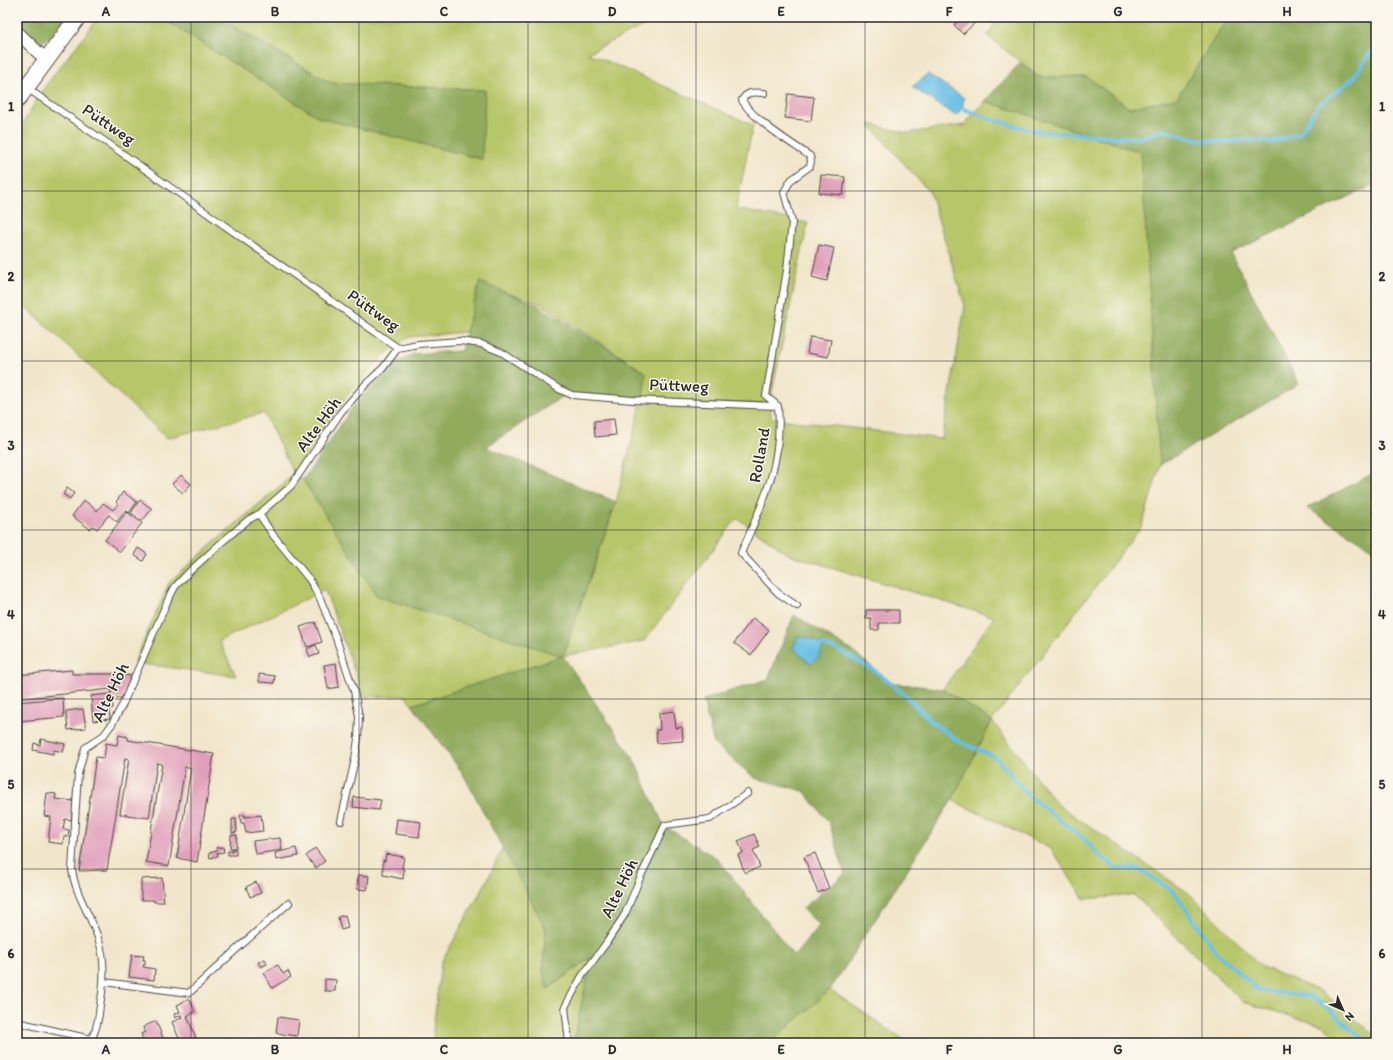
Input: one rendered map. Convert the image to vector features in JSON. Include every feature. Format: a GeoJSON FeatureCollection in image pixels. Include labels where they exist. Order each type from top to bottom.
{"type":"FeatureCollection","features":[{"type":"Feature","properties":{"kind":"main road"},"geometry":{"type":"LineString","coordinates":[[26,94],[46,60],[78,17]]}},
{"type":"Feature","properties":{"kind":"street"},"geometry":{"type":"LineString","coordinates":[[17,32],[46,60]]}},
{"type":"Feature","properties":{"kind":"lane","name":"Rolland"},"geometry":{"type":"LineString","coordinates":[[764,93],[751,92],[744,96],[742,100],[745,107],[757,118],[810,156],[811,161],[810,166],[791,180],[784,192],[792,222],[787,270],[766,396],[778,406],[780,422],[778,447],[774,472],[766,495],[741,553],[778,592],[797,606]]}},
{"type":"Feature","properties":{"kind":"lane","name":"Püttweg"},"geometry":{"type":"LineString","coordinates":[[26,94],[116,149],[398,348],[418,344],[460,341],[481,344],[501,352],[572,395],[633,400],[778,406]]}},
{"type":"Feature","properties":{"kind":"lane","name":"Alte Höh"},"geometry":{"type":"LineString","coordinates":[[90,1041],[99,1017],[104,982],[102,954],[99,941],[74,882],[72,869],[78,774],[85,748],[104,735],[112,724],[122,706],[167,602],[175,587],[188,572],[221,543],[248,520],[259,514],[291,486],[342,412],[383,368],[398,348]]}},
{"type":"Feature","properties":{"kind":"lane"},"geometry":{"type":"LineString","coordinates":[[259,514],[273,535],[309,579],[319,596],[336,638],[354,691],[359,716],[358,739],[341,821]]}},
{"type":"Feature","properties":{"kind":"lane","name":"Alte Höh"},"geometry":{"type":"LineString","coordinates":[[569,1043],[564,1007],[582,976],[626,914],[640,878],[665,825],[710,819],[748,793]]}},
{"type":"Feature","properties":{"kind":"lane"},"geometry":{"type":"LineString","coordinates":[[104,982],[189,992],[289,903]]}},
{"type":"Feature","properties":{"kind":"lane"},"geometry":{"type":"LineString","coordinates":[[17,1022],[90,1041]]}},
{"type":"Feature","properties":{"kind":"green space"},"geometry":{"type":"Polygon","coordinates":[[[17,17],[66,17],[49,39],[39,43],[17,22],[17,17]]]}},
{"type":"Feature","properties":{"kind":"green space"},"geometry":{"type":"Polygon","coordinates":[[[99,17],[160,17],[320,118],[481,159],[485,90],[331,83],[217,17],[661,17],[588,53],[753,125],[736,209],[808,223],[771,396],[771,418],[942,439],[965,306],[930,193],[869,124],[908,133],[964,125],[985,101],[1141,152],[1160,465],[1142,526],[992,721],[943,689],[994,617],[788,554],[737,518],[644,641],[563,656],[616,502],[639,412],[646,373],[541,304],[479,284],[466,332],[409,337],[384,355],[344,399],[294,474],[264,413],[167,438],[17,299],[17,134],[43,89],[99,17]]]}},
{"type":"Feature","properties":{"kind":"green space"},"geometry":{"type":"Polygon","coordinates":[[[160,17],[217,17],[331,83],[485,90],[482,159],[320,118],[160,17]]]}},
{"type":"Feature","properties":{"kind":"green space"},"geometry":{"type":"Polygon","coordinates":[[[997,17],[1228,17],[1177,98],[1129,108],[1087,77],[1039,77],[988,36],[997,17]]]}},
{"type":"Feature","properties":{"kind":"green space"},"geometry":{"type":"Polygon","coordinates":[[[1228,17],[1376,17],[1376,184],[1231,253],[1299,384],[1160,465],[1141,152],[985,101],[1020,63],[1037,77],[1087,77],[1129,108],[1177,98],[1228,17]]]}},
{"type":"Feature","properties":{"kind":"green space"},"geometry":{"type":"Polygon","coordinates":[[[480,282],[539,306],[646,373],[643,399],[563,396],[486,447],[616,502],[563,656],[633,758],[664,826],[718,859],[794,956],[820,925],[802,909],[845,874],[829,822],[804,791],[755,778],[714,744],[703,700],[768,679],[794,615],[849,649],[892,683],[943,689],[992,721],[952,800],[830,990],[770,1043],[574,1043],[591,957],[547,989],[543,970],[546,929],[462,772],[412,705],[562,656],[377,596],[303,480],[353,407],[387,369],[413,354],[461,351],[480,282]]]}},
{"type":"Feature","properties":{"kind":"green space"},"geometry":{"type":"Polygon","coordinates":[[[1376,472],[1376,551],[1307,508],[1376,472]]]}},
{"type":"Feature","properties":{"kind":"green space"},"geometry":{"type":"Polygon","coordinates":[[[294,474],[303,480],[377,596],[563,656],[412,705],[406,696],[364,697],[325,590],[219,641],[236,676],[134,663],[169,583],[294,474]]]}},
{"type":"Feature","properties":{"kind":"green space"},"geometry":{"type":"Polygon","coordinates":[[[992,721],[1058,805],[1190,894],[1262,967],[1322,992],[1376,1036],[1376,1043],[1342,1043],[1324,1026],[1243,1002],[1134,895],[1084,899],[1051,849],[952,800],[992,721]]]}},
{"type":"Feature","properties":{"kind":"green space"},"geometry":{"type":"Polygon","coordinates":[[[503,847],[546,929],[543,970],[548,989],[592,957],[573,1043],[434,1043],[433,1030],[441,963],[488,879],[503,847]]]}},
{"type":"Feature","properties":{"kind":"green space"},"geometry":{"type":"Polygon","coordinates":[[[830,990],[909,1043],[770,1043],[830,990]]]}},
{"type":"Feature","properties":{"kind":"water"},"geometry":{"type":"Polygon","coordinates":[[[928,74],[964,98],[962,108],[956,116],[912,87],[928,74]]]}},
{"type":"Feature","properties":{"kind":"water"},"geometry":{"type":"Polygon","coordinates":[[[798,637],[810,638],[824,645],[819,656],[811,664],[793,648],[798,637]]]}},
{"type":"Feature","properties":{"kind":"building"},"geometry":{"type":"Polygon","coordinates":[[[961,17],[981,17],[963,34],[954,25],[961,17]]]}},
{"type":"Feature","properties":{"kind":"building"},"geometry":{"type":"Polygon","coordinates":[[[788,94],[814,97],[811,121],[785,118],[788,94]]]}},
{"type":"Feature","properties":{"kind":"building"},"geometry":{"type":"Polygon","coordinates":[[[821,175],[845,177],[843,195],[819,193],[821,175]]]}},
{"type":"Feature","properties":{"kind":"building"},"geometry":{"type":"Polygon","coordinates":[[[819,245],[834,248],[827,281],[812,277],[819,245]]]}},
{"type":"Feature","properties":{"kind":"building"},"geometry":{"type":"Polygon","coordinates":[[[810,337],[831,340],[828,357],[807,353],[810,337]]]}},
{"type":"Feature","properties":{"kind":"building"},"geometry":{"type":"Polygon","coordinates":[[[614,419],[616,435],[595,437],[594,421],[614,419]]]}},
{"type":"Feature","properties":{"kind":"building"},"geometry":{"type":"Polygon","coordinates":[[[181,475],[191,484],[183,493],[172,484],[181,475]]]}},
{"type":"Feature","properties":{"kind":"building"},"geometry":{"type":"Polygon","coordinates":[[[67,488],[74,493],[70,499],[63,494],[67,488]]]}},
{"type":"Feature","properties":{"kind":"building"},"geometry":{"type":"Polygon","coordinates":[[[123,492],[137,502],[129,513],[126,510],[117,522],[109,515],[97,529],[93,526],[90,529],[72,516],[84,500],[97,511],[103,503],[113,510],[118,504],[116,502],[123,492]]]}},
{"type":"Feature","properties":{"kind":"building"},"geometry":{"type":"Polygon","coordinates":[[[140,500],[152,509],[142,521],[131,513],[140,500]]]}},
{"type":"Feature","properties":{"kind":"building"},"geometry":{"type":"Polygon","coordinates":[[[127,512],[142,523],[120,552],[105,540],[127,512]]]}},
{"type":"Feature","properties":{"kind":"building"},"geometry":{"type":"Polygon","coordinates":[[[138,548],[147,554],[143,561],[134,555],[138,548]]]}},
{"type":"Feature","properties":{"kind":"building"},"geometry":{"type":"Polygon","coordinates":[[[866,610],[899,610],[899,623],[879,623],[879,630],[871,630],[871,618],[866,618],[866,610]]]}},
{"type":"Feature","properties":{"kind":"building"},"geometry":{"type":"Polygon","coordinates":[[[753,618],[769,630],[751,655],[734,643],[753,618]]]}},
{"type":"Feature","properties":{"kind":"building"},"geometry":{"type":"Polygon","coordinates":[[[315,622],[322,642],[307,647],[300,627],[315,622]]]}},
{"type":"Feature","properties":{"kind":"building"},"geometry":{"type":"Polygon","coordinates":[[[316,645],[319,654],[310,657],[307,649],[316,645]]]}},
{"type":"Feature","properties":{"kind":"building"},"geometry":{"type":"Polygon","coordinates":[[[336,663],[339,687],[328,689],[324,665],[336,663]]]}},
{"type":"Feature","properties":{"kind":"building"},"geometry":{"type":"Polygon","coordinates":[[[72,670],[72,674],[118,674],[131,676],[122,698],[112,698],[113,708],[109,709],[110,719],[93,721],[91,696],[111,694],[111,689],[17,699],[17,675],[72,670]]]}},
{"type":"Feature","properties":{"kind":"building"},"geometry":{"type":"Polygon","coordinates":[[[259,674],[275,676],[274,683],[259,682],[259,674]]]}},
{"type":"Feature","properties":{"kind":"building"},"geometry":{"type":"Polygon","coordinates":[[[63,698],[64,717],[17,721],[17,702],[63,698]]]}},
{"type":"Feature","properties":{"kind":"building"},"geometry":{"type":"Polygon","coordinates":[[[83,709],[86,728],[68,730],[66,711],[83,709]]]}},
{"type":"Feature","properties":{"kind":"building"},"geometry":{"type":"Polygon","coordinates":[[[674,711],[676,728],[682,727],[683,741],[657,743],[656,730],[660,730],[659,713],[674,711]]]}},
{"type":"Feature","properties":{"kind":"building"},"geometry":{"type":"Polygon","coordinates":[[[119,735],[128,737],[128,740],[214,754],[197,862],[177,858],[191,768],[185,767],[169,866],[146,862],[162,764],[157,763],[149,818],[120,814],[129,759],[125,758],[107,870],[79,871],[96,757],[104,758],[106,743],[117,745],[119,735]]]}},
{"type":"Feature","properties":{"kind":"building"},"geometry":{"type":"Polygon","coordinates":[[[41,739],[65,744],[63,752],[54,750],[53,754],[33,750],[34,743],[40,745],[41,739]]]}},
{"type":"Feature","properties":{"kind":"building"},"geometry":{"type":"Polygon","coordinates":[[[47,793],[56,794],[55,799],[74,801],[71,820],[65,819],[63,829],[69,830],[68,836],[64,836],[63,844],[48,842],[51,817],[44,816],[47,793]]]}},
{"type":"Feature","properties":{"kind":"building"},"geometry":{"type":"Polygon","coordinates":[[[354,797],[381,800],[379,810],[353,807],[354,797]]]}},
{"type":"Feature","properties":{"kind":"building"},"geometry":{"type":"Polygon","coordinates":[[[240,815],[245,815],[245,817],[261,815],[263,831],[246,833],[244,823],[241,823],[240,815]]]}},
{"type":"Feature","properties":{"kind":"building"},"geometry":{"type":"Polygon","coordinates":[[[232,819],[236,819],[237,832],[232,833],[232,819]]]}},
{"type":"Feature","properties":{"kind":"building"},"geometry":{"type":"Polygon","coordinates":[[[397,819],[421,822],[419,837],[395,834],[397,819]]]}},
{"type":"Feature","properties":{"kind":"building"},"geometry":{"type":"Polygon","coordinates":[[[754,834],[760,847],[753,850],[760,867],[745,873],[738,855],[743,853],[738,841],[754,834]]]}},
{"type":"Feature","properties":{"kind":"building"},"geometry":{"type":"Polygon","coordinates":[[[231,835],[237,835],[236,848],[230,848],[231,835]]]}},
{"type":"Feature","properties":{"kind":"building"},"geometry":{"type":"Polygon","coordinates":[[[280,838],[282,850],[255,854],[253,841],[280,838]]]}},
{"type":"Feature","properties":{"kind":"building"},"geometry":{"type":"Polygon","coordinates":[[[223,847],[224,852],[217,853],[218,856],[210,858],[209,853],[217,851],[216,848],[223,847]]]}},
{"type":"Feature","properties":{"kind":"building"},"geometry":{"type":"Polygon","coordinates":[[[296,848],[298,856],[276,860],[275,853],[296,848]]]}},
{"type":"Feature","properties":{"kind":"building"},"geometry":{"type":"Polygon","coordinates":[[[315,848],[325,861],[316,868],[306,856],[315,848]]]}},
{"type":"Feature","properties":{"kind":"building"},"geometry":{"type":"Polygon","coordinates":[[[232,849],[236,849],[236,855],[228,855],[228,851],[232,851],[232,849]]]}},
{"type":"Feature","properties":{"kind":"building"},"geometry":{"type":"Polygon","coordinates":[[[815,853],[829,888],[818,893],[804,857],[815,853]]]}},
{"type":"Feature","properties":{"kind":"building"},"geometry":{"type":"Polygon","coordinates":[[[386,854],[404,857],[402,869],[404,870],[403,879],[383,875],[383,860],[385,861],[386,854]]]}},
{"type":"Feature","properties":{"kind":"building"},"geometry":{"type":"Polygon","coordinates":[[[358,875],[369,876],[367,890],[357,889],[358,875]]]}},
{"type":"Feature","properties":{"kind":"building"},"geometry":{"type":"Polygon","coordinates":[[[162,878],[164,902],[141,900],[141,879],[162,878]]]}},
{"type":"Feature","properties":{"kind":"building"},"geometry":{"type":"Polygon","coordinates":[[[256,882],[261,893],[250,897],[246,887],[256,882]]]}},
{"type":"Feature","properties":{"kind":"building"},"geometry":{"type":"Polygon","coordinates":[[[345,915],[348,928],[341,930],[338,917],[345,915]]]}},
{"type":"Feature","properties":{"kind":"building"},"geometry":{"type":"Polygon","coordinates":[[[132,955],[144,956],[143,960],[145,960],[145,965],[143,965],[143,967],[155,969],[154,980],[129,977],[132,955]]]}},
{"type":"Feature","properties":{"kind":"building"},"geometry":{"type":"Polygon","coordinates":[[[265,959],[267,964],[261,967],[258,962],[265,959]]]}},
{"type":"Feature","properties":{"kind":"building"},"geometry":{"type":"Polygon","coordinates":[[[278,965],[283,974],[288,971],[291,977],[272,988],[264,973],[278,965]]]}},
{"type":"Feature","properties":{"kind":"building"},"geometry":{"type":"Polygon","coordinates":[[[325,979],[336,980],[335,991],[325,991],[325,979]]]}},
{"type":"Feature","properties":{"kind":"building"},"geometry":{"type":"Polygon","coordinates":[[[190,999],[195,1012],[187,1016],[196,1038],[181,1043],[172,1022],[182,1018],[181,1015],[175,1018],[174,1014],[180,1012],[177,1005],[190,999]]]}},
{"type":"Feature","properties":{"kind":"building"},"geometry":{"type":"Polygon","coordinates":[[[278,1017],[299,1020],[297,1036],[276,1033],[278,1017]]]}},
{"type":"Feature","properties":{"kind":"building"},"geometry":{"type":"Polygon","coordinates":[[[156,1021],[165,1043],[150,1043],[148,1040],[144,1042],[141,1034],[145,1032],[143,1027],[156,1021]]]}},
{"type":"Feature","properties":{"kind":"waterway"},"geometry":{"type":"LineString","coordinates":[[1374,17],[1376,22]]}},
{"type":"Feature","properties":{"kind":"waterway"},"geometry":{"type":"LineString","coordinates":[[962,108],[987,118],[1035,131],[1139,138],[1163,130],[1199,140],[1226,142],[1248,140],[1272,142],[1300,133],[1318,105],[1354,77],[1370,53],[1376,48]]}},
{"type":"Feature","properties":{"kind":"waterway"},"geometry":{"type":"LineString","coordinates":[[824,645],[840,651],[875,671],[905,695],[932,722],[960,742],[995,757],[1029,796],[1083,838],[1099,855],[1116,868],[1139,869],[1174,892],[1217,953],[1259,991],[1309,996],[1326,1006],[1367,1043]]}}]}
